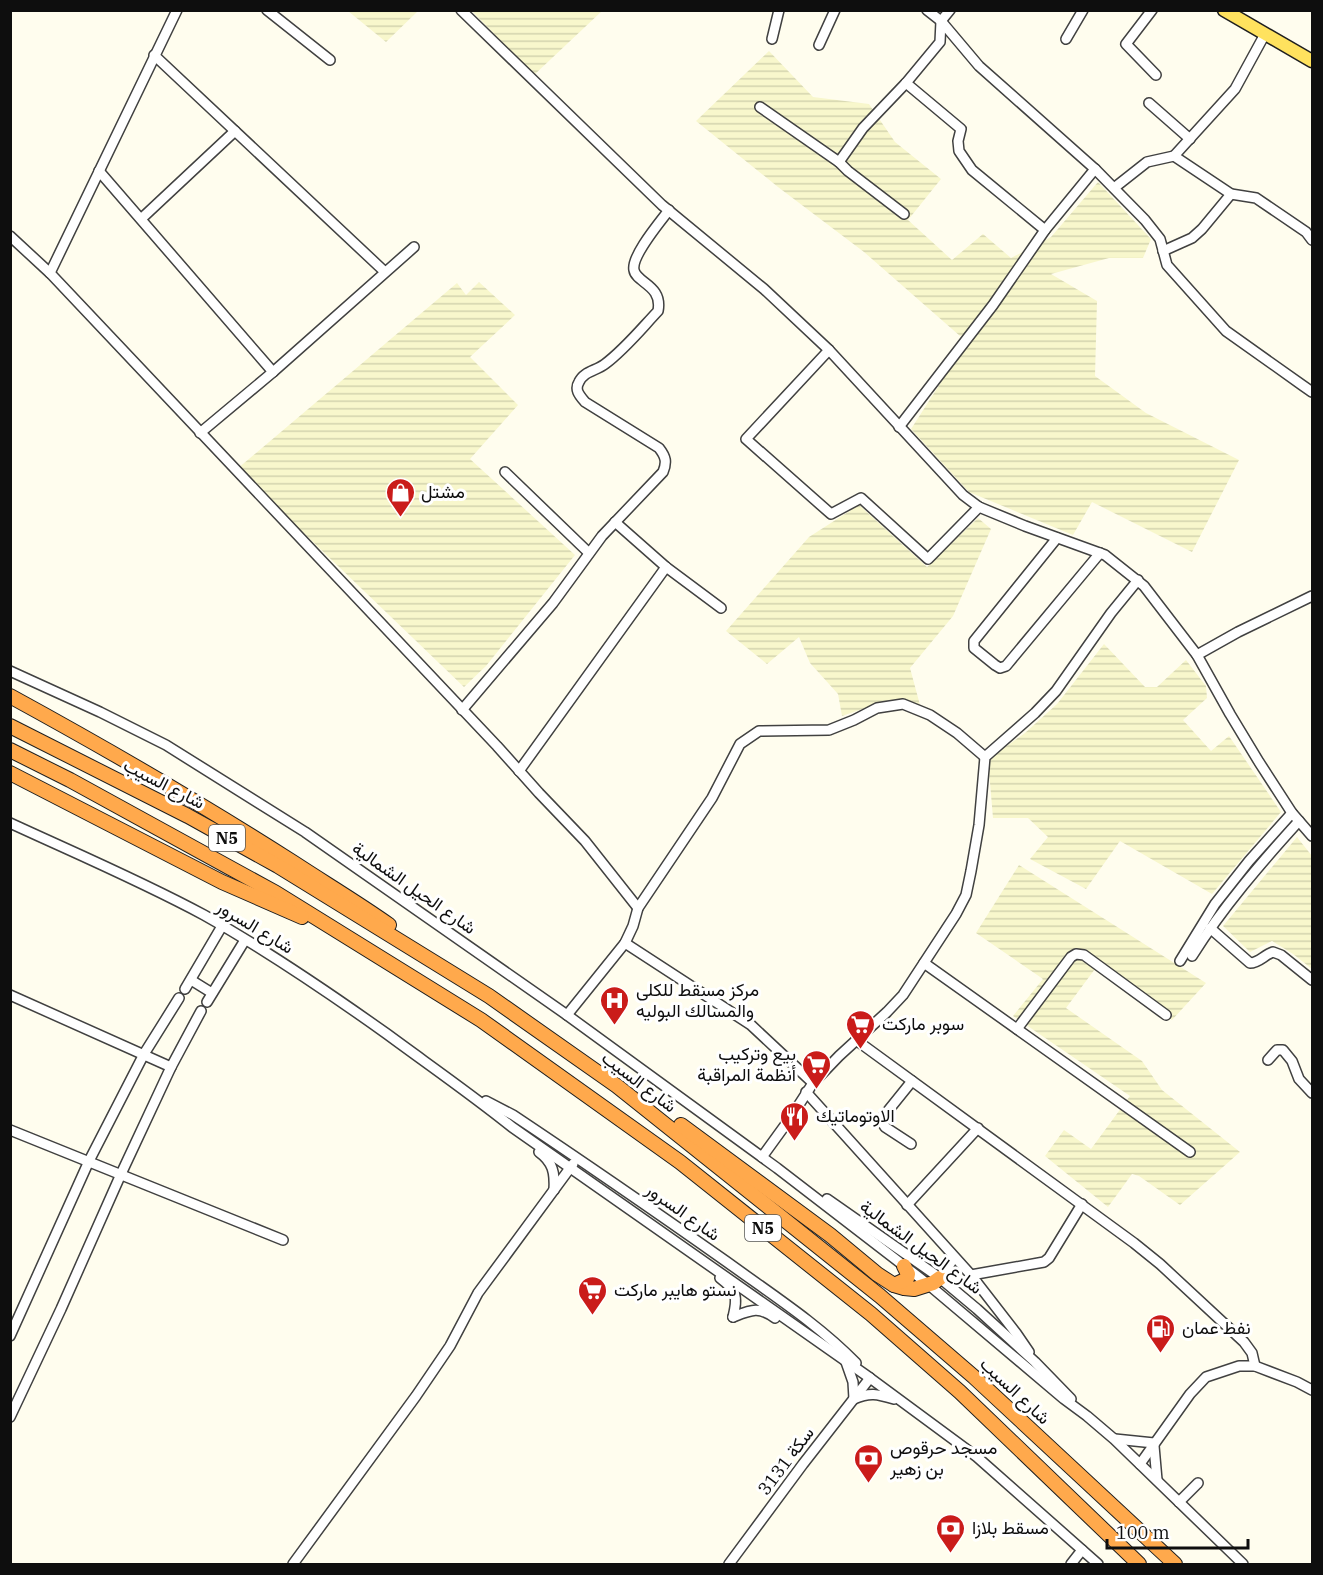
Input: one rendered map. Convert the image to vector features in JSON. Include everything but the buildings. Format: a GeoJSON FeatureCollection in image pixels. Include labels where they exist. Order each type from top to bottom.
{"type":"FeatureCollection","features":[{"type":"Feature","properties":{"kind":"highway"},"geometry":{"type":"LineString","coordinates":[[10,696],[68,727],[241,830],[367,909],[489,996]]}},
{"type":"Feature","properties":{"kind":"highway","name":"شارع السيب"},"geometry":{"type":"LineString","coordinates":[[10,726],[188,816],[278,866],[489,996],[617,1086],[880,1296],[974,1377],[1175,1564]]}},
{"type":"Feature","properties":{"kind":"highway","name":"N5"},"geometry":{"type":"LineString","coordinates":[[10,750],[70,780],[276,893],[481,1020],[680,1162],[871,1314],[960,1392],[1139,1564]]}},
{"type":"Feature","properties":{"kind":"highway"},"geometry":{"type":"LineString","coordinates":[[10,773],[222,882],[350,939]]}},
{"type":"Feature","properties":{"kind":"highway"},"geometry":{"type":"LineString","coordinates":[[617,1086],[633,1091],[830,1235],[894,1285],[914,1289],[934,1282]]}},
{"type":"Feature","properties":{"kind":"highway"},"geometry":{"type":"LineString","coordinates":[[894,1285],[907,1279],[908,1274],[904,1266]]}},
{"type":"Feature","properties":{"kind":"main road"},"geometry":{"type":"LineString","coordinates":[[1224,10],[1312,61]]}},
{"type":"Feature","properties":{"kind":"street"},"geometry":{"type":"LineString","coordinates":[[50,273],[177,10]]}},
{"type":"Feature","properties":{"kind":"street"},"geometry":{"type":"LineString","coordinates":[[267,10],[330,60]]}},
{"type":"Feature","properties":{"kind":"street"},"geometry":{"type":"LineString","coordinates":[[461,10],[669,210],[764,289],[829,350],[963,495],[980,507],[1105,555],[1138,580],[1197,655],[1230,714],[1292,813],[1312,836]]}},
{"type":"Feature","properties":{"kind":"street"},"geometry":{"type":"LineString","coordinates":[[772,39],[779,10]]}},
{"type":"Feature","properties":{"kind":"street"},"geometry":{"type":"LineString","coordinates":[[819,45],[836,10]]}},
{"type":"Feature","properties":{"kind":"street"},"geometry":{"type":"LineString","coordinates":[[927,10],[941,21],[979,66],[1095,169],[1145,220],[1160,239],[1167,265],[1226,331],[1312,392]]}},
{"type":"Feature","properties":{"kind":"street"},"geometry":{"type":"LineString","coordinates":[[839,162],[863,128],[906,83],[940,42],[941,21],[950,10]]}},
{"type":"Feature","properties":{"kind":"street"},"geometry":{"type":"LineString","coordinates":[[1066,39],[1083,10]]}},
{"type":"Feature","properties":{"kind":"street"},"geometry":{"type":"LineString","coordinates":[[1152,10],[1126,44],[1156,75]]}},
{"type":"Feature","properties":{"kind":"street"},"geometry":{"type":"LineString","coordinates":[[1114,188],[1148,162],[1174,156],[1235,89],[1264,34]]}},
{"type":"Feature","properties":{"kind":"street"},"geometry":{"type":"LineString","coordinates":[[154,55],[385,273]]}},
{"type":"Feature","properties":{"kind":"street"},"geometry":{"type":"LineString","coordinates":[[906,83],[961,129],[957,141],[959,152],[972,170],[1045,230]]}},
{"type":"Feature","properties":{"kind":"street"},"geometry":{"type":"LineString","coordinates":[[1149,103],[1190,139]]}},
{"type":"Feature","properties":{"kind":"street"},"geometry":{"type":"LineString","coordinates":[[760,107],[839,162],[904,214]]}},
{"type":"Feature","properties":{"kind":"street"},"geometry":{"type":"LineString","coordinates":[[141,219],[235,131]]}},
{"type":"Feature","properties":{"kind":"street"},"geometry":{"type":"LineString","coordinates":[[1174,156],[1231,194],[1256,198],[1306,232],[1312,240]]}},
{"type":"Feature","properties":{"kind":"street"},"geometry":{"type":"LineString","coordinates":[[899,427],[993,305],[1045,230],[1095,169]]}},
{"type":"Feature","properties":{"kind":"street"},"geometry":{"type":"LineString","coordinates":[[99,171],[273,372]]}},
{"type":"Feature","properties":{"kind":"street"},"geometry":{"type":"LineString","coordinates":[[1163,251],[1192,238],[1202,230],[1231,194]]}},
{"type":"Feature","properties":{"kind":"street"},"geometry":{"type":"LineString","coordinates":[[462,710],[553,603],[602,536],[663,472],[666,463],[665,455],[659,448],[585,402],[578,394],[577,388],[585,374],[601,367],[612,358],[658,311],[660,303],[655,293],[636,275],[634,264],[638,254],[669,210]]}},
{"type":"Feature","properties":{"kind":"street"},"geometry":{"type":"LineString","coordinates":[[10,236],[50,273],[497,746],[585,841],[638,908]]}},
{"type":"Feature","properties":{"kind":"street"},"geometry":{"type":"LineString","coordinates":[[200,433],[273,372],[414,247]]}},
{"type":"Feature","properties":{"kind":"street"},"geometry":{"type":"LineString","coordinates":[[829,350],[746,439],[831,514],[861,498],[928,559],[980,507]]}},
{"type":"Feature","properties":{"kind":"street"},"geometry":{"type":"LineString","coordinates":[[505,472],[589,553]]}},
{"type":"Feature","properties":{"kind":"street"},"geometry":{"type":"LineString","coordinates":[[615,522],[666,567],[721,608]]}},
{"type":"Feature","properties":{"kind":"street"},"geometry":{"type":"LineString","coordinates":[[1057,538],[974,641],[974,648],[1000,668],[1006,666],[1100,553]]}},
{"type":"Feature","properties":{"kind":"street"},"geometry":{"type":"LineString","coordinates":[[519,771],[666,567]]}},
{"type":"Feature","properties":{"kind":"street"},"geometry":{"type":"LineString","coordinates":[[762,1157],[813,1083],[903,995],[956,914],[966,895],[979,825],[985,757],[1035,713],[1056,691],[1111,613],[1138,580]]}},
{"type":"Feature","properties":{"kind":"street"},"geometry":{"type":"LineString","coordinates":[[1197,655],[1312,596]]}},
{"type":"Feature","properties":{"kind":"street","name":"شارع الحيل الشمالية"},"geometry":{"type":"LineString","coordinates":[[10,671],[166,745],[306,832],[567,1015],[777,1168],[904,1266],[934,1282],[1064,1399],[1114,1439],[1243,1564]]}},
{"type":"Feature","properties":{"kind":"street"},"geometry":{"type":"LineString","coordinates":[[567,1015],[625,943],[638,908],[712,798],[740,744],[759,731],[829,730],[877,708],[903,704],[930,715],[957,733],[985,757]]}},
{"type":"Feature","properties":{"kind":"street"},"geometry":{"type":"LineString","coordinates":[[1180,961],[1215,904],[1249,861],[1292,813]]}},
{"type":"Feature","properties":{"kind":"street"},"geometry":{"type":"LineString","coordinates":[[1192,956],[1210,928],[1247,880],[1299,821]]}},
{"type":"Feature","properties":{"kind":"street","name":"شارع السرور"},"geometry":{"type":"LineString","coordinates":[[10,823],[152,889],[222,926],[333,995],[465,1090],[512,1127],[902,1401],[977,1457],[1098,1564]]}},
{"type":"Feature","properties":{"kind":"street"},"geometry":{"type":"LineString","coordinates":[[212,993],[188,984],[222,926]]}},
{"type":"Feature","properties":{"kind":"street"},"geometry":{"type":"LineString","coordinates":[[1210,928],[1250,963],[1256,963],[1264,955],[1273,952],[1281,955],[1312,980]]}},
{"type":"Feature","properties":{"kind":"street"},"geometry":{"type":"LineString","coordinates":[[207,1002],[245,940]]}},
{"type":"Feature","properties":{"kind":"street"},"geometry":{"type":"LineString","coordinates":[[625,943],[751,1025],[813,1083]]}},
{"type":"Feature","properties":{"kind":"street"},"geometry":{"type":"LineString","coordinates":[[1017,1029],[1071,957],[1076,954],[1084,955],[1166,1015]]}},
{"type":"Feature","properties":{"kind":"street"},"geometry":{"type":"LineString","coordinates":[[924,963],[1190,1152]]}},
{"type":"Feature","properties":{"kind":"street"},"geometry":{"type":"LineString","coordinates":[[10,995],[171,1067]]}},
{"type":"Feature","properties":{"kind":"street"},"geometry":{"type":"LineString","coordinates":[[10,1336],[89,1161],[144,1054],[179,998]]}},
{"type":"Feature","properties":{"kind":"street"},"geometry":{"type":"LineString","coordinates":[[10,1417],[62,1309],[171,1067],[201,1011]]}},
{"type":"Feature","properties":{"kind":"street"},"geometry":{"type":"LineString","coordinates":[[856,1040],[1082,1204],[1160,1264],[1244,1342],[1252,1353],[1256,1366]]}},
{"type":"Feature","properties":{"kind":"street"},"geometry":{"type":"LineString","coordinates":[[1268,1060],[1277,1050],[1283,1050],[1292,1061],[1299,1079],[1312,1093]]}},
{"type":"Feature","properties":{"kind":"street"},"geometry":{"type":"LineString","coordinates":[[911,1144],[885,1127],[882,1122],[883,1117],[912,1081]]}},
{"type":"Feature","properties":{"kind":"street","name":"شارع السرور"},"geometry":{"type":"LineString","coordinates":[[465,1090],[513,1115],[680,1229],[813,1325],[840,1347],[870,1378]]}},
{"type":"Feature","properties":{"kind":"street"},"geometry":{"type":"LineString","coordinates":[[806,1092],[971,1275],[1016,1333],[1035,1362]]}},
{"type":"Feature","properties":{"kind":"street"},"geometry":{"type":"LineString","coordinates":[[512,1127],[520,1139],[552,1164],[555,1175],[554,1191]]}},
{"type":"Feature","properties":{"kind":"street"},"geometry":{"type":"LineString","coordinates":[[907,1205],[978,1128]]}},
{"type":"Feature","properties":{"kind":"street"},"geometry":{"type":"LineString","coordinates":[[10,1130],[283,1240]]}},
{"type":"Feature","properties":{"kind":"street"},"geometry":{"type":"LineString","coordinates":[[293,1564],[416,1396],[450,1346],[478,1293],[578,1158]]}},
{"type":"Feature","properties":{"kind":"street","name":"شارع الحيل الشمالية"},"geometry":{"type":"LineString","coordinates":[[777,1168],[811,1188],[1005,1335],[1035,1362],[1087,1416]]}},
{"type":"Feature","properties":{"kind":"street"},"geometry":{"type":"LineString","coordinates":[[971,1275],[1044,1262],[1049,1258],[1082,1204]]}},
{"type":"Feature","properties":{"kind":"street"},"geometry":{"type":"LineString","coordinates":[[628,1208],[635,1220],[725,1282],[734,1292],[737,1302],[733,1317],[750,1310],[757,1310],[769,1313],[780,1321],[791,1323]]}},
{"type":"Feature","properties":{"kind":"street"},"geometry":{"type":"LineString","coordinates":[[934,1282],[954,1258]]}},
{"type":"Feature","properties":{"kind":"street"},"geometry":{"type":"LineString","coordinates":[[846,1362],[853,1382],[854,1399],[866,1394],[876,1394],[902,1401]]}},
{"type":"Feature","properties":{"kind":"street"},"geometry":{"type":"LineString","coordinates":[[1137,1461],[1150,1452],[1154,1443],[1190,1394],[1206,1377],[1239,1366],[1256,1366],[1312,1390]]}},
{"type":"Feature","properties":{"kind":"street","name":"سكة 3131"},"geometry":{"type":"LineString","coordinates":[[729,1564],[870,1378]]}},
{"type":"Feature","properties":{"kind":"street"},"geometry":{"type":"LineString","coordinates":[[1114,1439],[1154,1443]]}},
{"type":"Feature","properties":{"kind":"street"},"geometry":{"type":"LineString","coordinates":[[1154,1443],[1157,1480]]}},
{"type":"Feature","properties":{"kind":"street"},"geometry":{"type":"LineString","coordinates":[[1179,1502],[1198,1483]]}},
{"type":"Feature","properties":{"kind":"street"},"geometry":{"type":"LineString","coordinates":[[1071,1564],[1082,1550]]}},
{"type":"Feature","properties":{"kind":"green space"},"geometry":{"type":"Polygon","coordinates":[[[348,11],[418,11],[386,42],[348,11]]]}},
{"type":"Feature","properties":{"kind":"green space"},"geometry":{"type":"Polygon","coordinates":[[[472,11],[602,11],[534,75],[472,11]]]}},
{"type":"Feature","properties":{"kind":"green space"},"geometry":{"type":"Polygon","coordinates":[[[769,51],[813,97],[869,104],[895,142],[941,179],[908,220],[952,260],[983,234],[1011,258],[1051,237],[1098,182],[1151,239],[1143,258],[1109,258],[1051,274],[1097,301],[1095,376],[1146,413],[1239,460],[1192,552],[1092,502],[1073,535],[969,492],[911,429],[972,334],[960,336],[864,252],[696,121],[769,51]]]}},
{"type":"Feature","properties":{"kind":"green space"},"geometry":{"type":"Polygon","coordinates":[[[479,282],[515,315],[470,357],[518,405],[470,459],[575,555],[486,666],[464,687],[237,469],[457,283],[466,295],[479,282]]]}},
{"type":"Feature","properties":{"kind":"green space"},"geometry":{"type":"Polygon","coordinates":[[[859,505],[927,567],[978,518],[991,529],[953,616],[910,668],[920,705],[903,701],[877,704],[842,716],[838,694],[810,663],[799,637],[767,664],[726,631],[809,537],[859,505]]]}},
{"type":"Feature","properties":{"kind":"green space"},"geometry":{"type":"Polygon","coordinates":[[[1104,644],[1145,687],[1157,687],[1186,660],[1206,686],[1207,698],[1183,720],[1211,751],[1229,736],[1281,812],[1212,894],[1120,841],[1086,889],[1030,859],[1048,837],[1028,818],[993,818],[988,759],[1025,733],[1057,704],[1104,644]]]}},
{"type":"Feature","properties":{"kind":"green space"},"geometry":{"type":"Polygon","coordinates":[[[1297,837],[1312,856],[1312,969],[1272,941],[1250,952],[1223,926],[1297,837]]]}},
{"type":"Feature","properties":{"kind":"green space"},"geometry":{"type":"Polygon","coordinates":[[[1019,865],[1206,983],[1172,1020],[1095,969],[1066,1008],[1142,1061],[1162,1090],[1240,1152],[1180,1205],[1139,1176],[1132,1174],[1108,1207],[1045,1156],[1064,1130],[1091,1149],[1130,1096],[1013,1016],[1043,979],[976,933],[1019,865]]]}},
{"type":"Feature","properties":{"kind":"place","name":"مشتل"},"geometry":{"type":"Point","coordinates":[400,518]}},
{"type":"Feature","properties":{"kind":"place","name":"مركز مسقط للكلى والمسالك البوليه"},"geometry":{"type":"Point","coordinates":[615,1026]}},
{"type":"Feature","properties":{"kind":"place","name":"سوبر ماركت"},"geometry":{"type":"Point","coordinates":[861,1050]}},
{"type":"Feature","properties":{"kind":"place","name":"بيع وتركيب أنظمة المراقبة"},"geometry":{"type":"Point","coordinates":[817,1090]}},
{"type":"Feature","properties":{"kind":"place","name":"الاوتوماتيك"},"geometry":{"type":"Point","coordinates":[795,1142]}},
{"type":"Feature","properties":{"kind":"place","name":"نستو هايبر ماركت"},"geometry":{"type":"Point","coordinates":[593,1316]}},
{"type":"Feature","properties":{"kind":"place","name":"نفط عمان"},"geometry":{"type":"Point","coordinates":[1161,1354]}},
{"type":"Feature","properties":{"kind":"place","name":"مسجد حرقوص بن زهير"},"geometry":{"type":"Point","coordinates":[869,1484]}},
{"type":"Feature","properties":{"kind":"place","name":"مسقط بلازا"},"geometry":{"type":"Point","coordinates":[951,1554]}}]}
